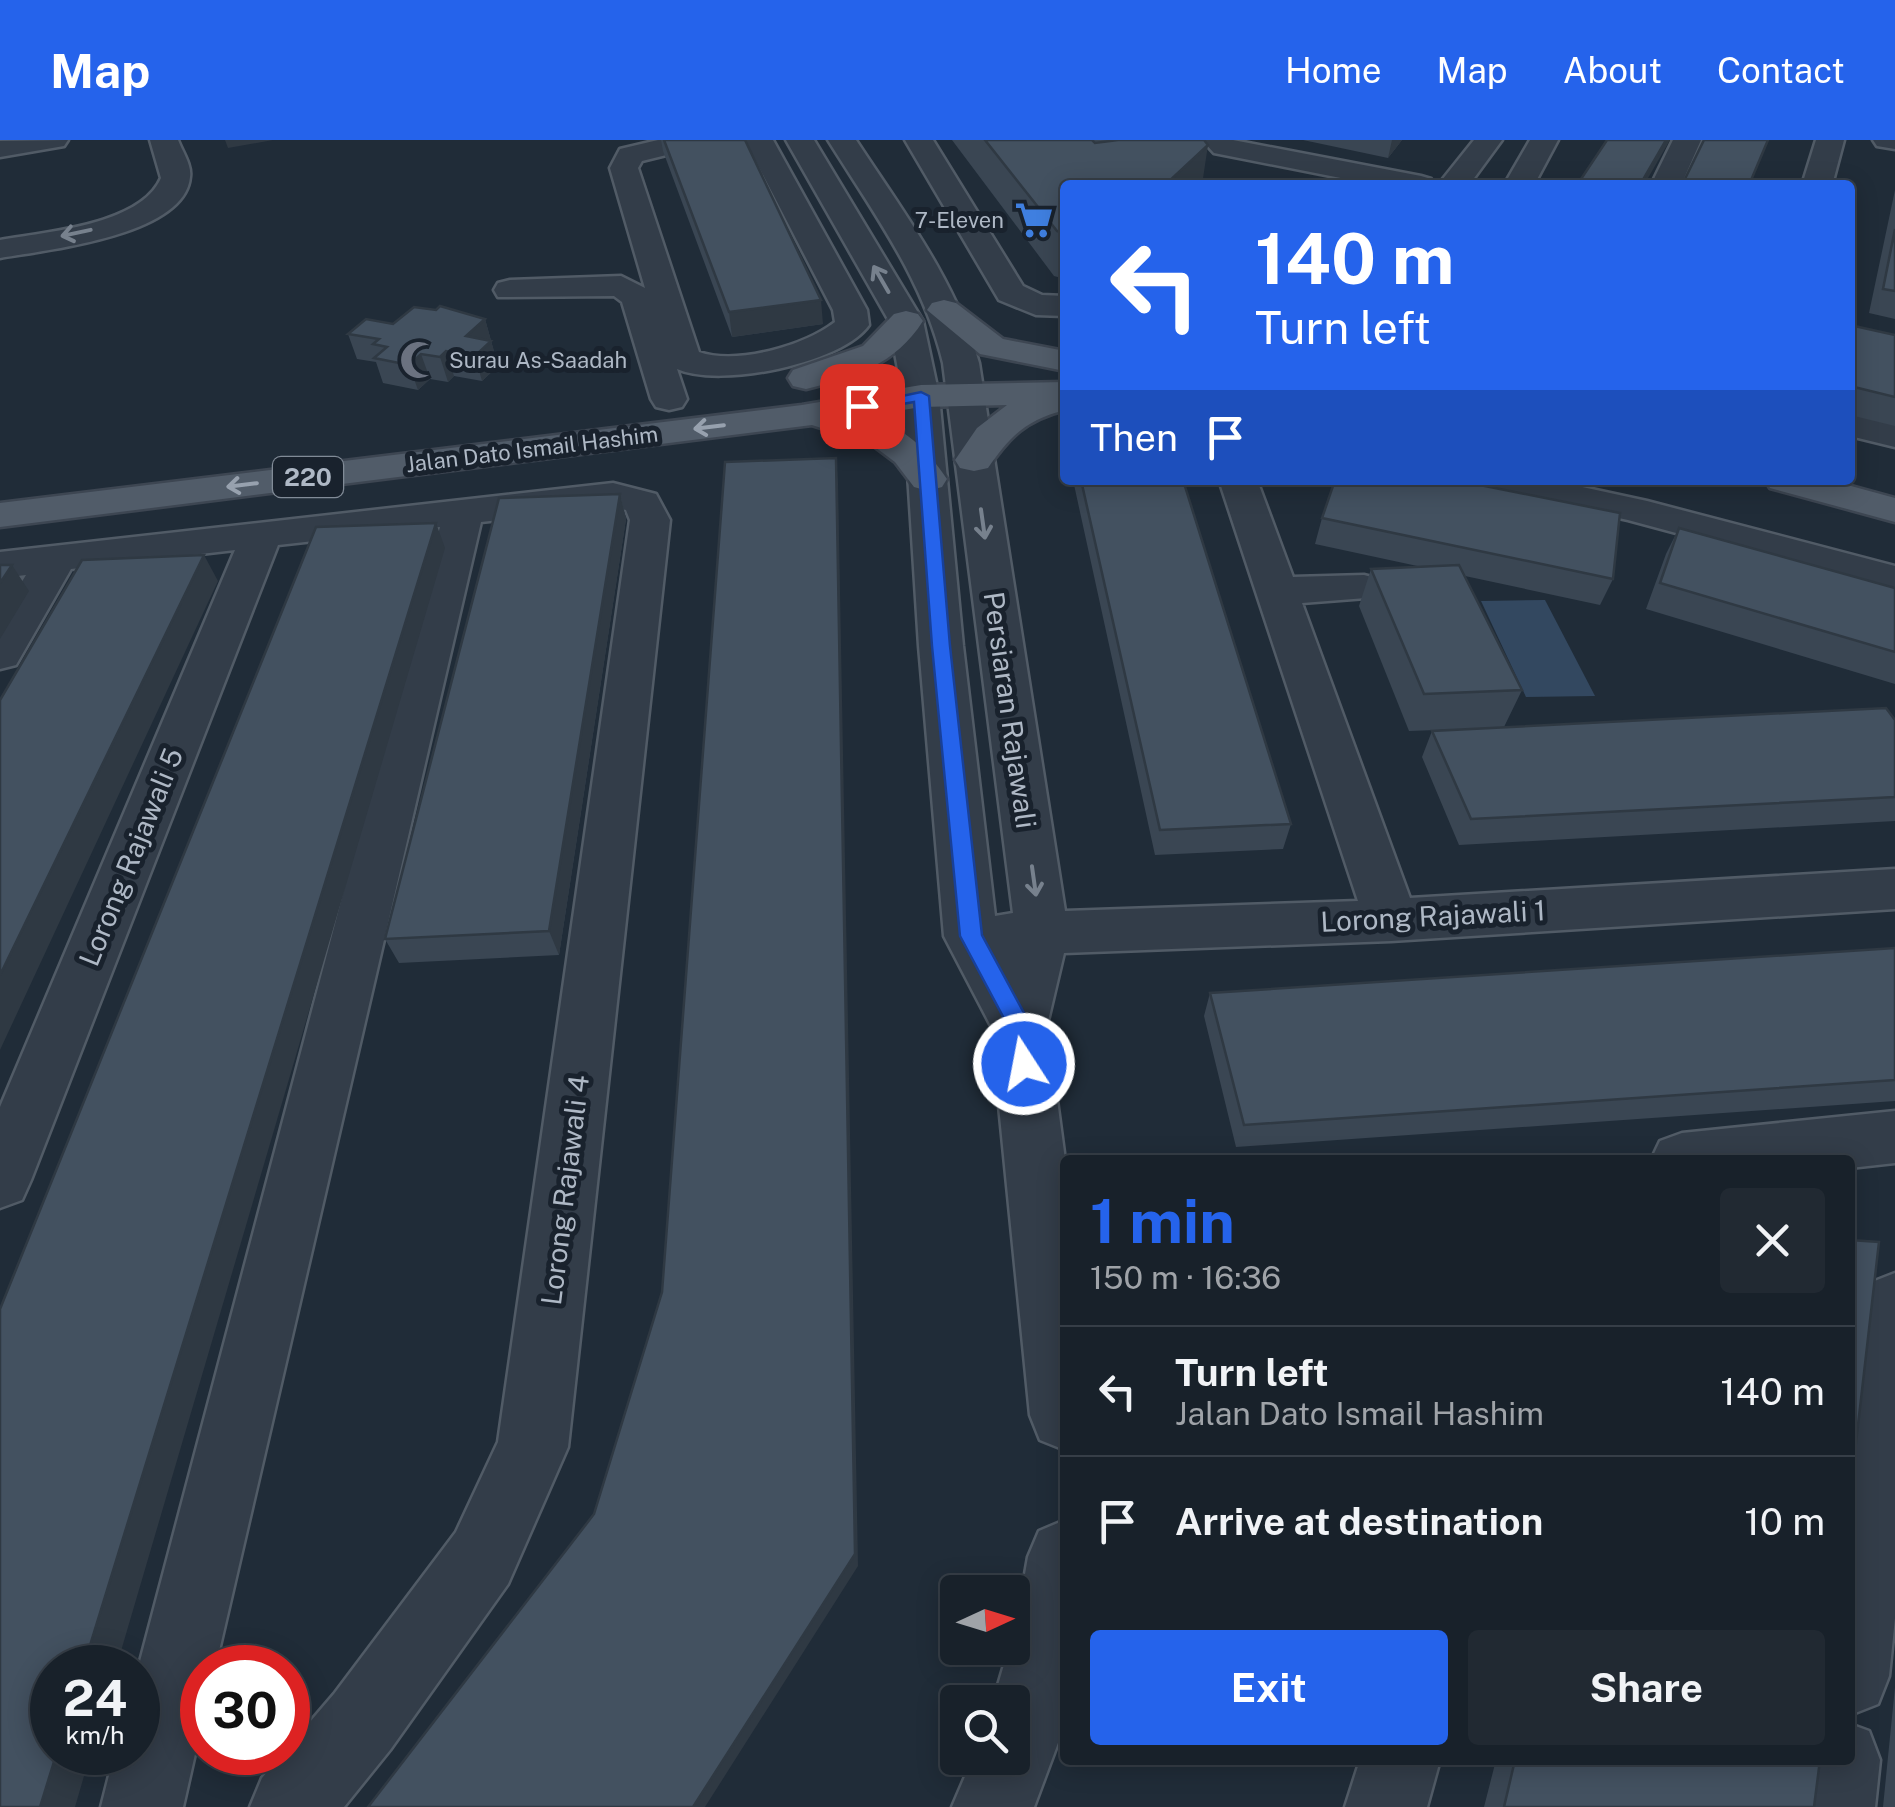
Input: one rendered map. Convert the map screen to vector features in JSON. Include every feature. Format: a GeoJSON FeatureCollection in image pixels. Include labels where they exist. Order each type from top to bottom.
{"type":"FeatureCollection","features":[{"type":"Feature","properties":{"kind":"main road"},"geometry":{"type":"LineString","coordinates":[[944,310],[992,346],[1060,361]]}},
{"type":"Feature","properties":{"kind":"main road"},"geometry":{"type":"LineString","coordinates":[[806,378],[872,357],[896,340],[906,321]]}},
{"type":"Feature","properties":{"kind":"main road","name":"Jalan Dato Ismail Hashim"},"geometry":{"type":"LineString","coordinates":[[0,482],[669,399],[806,378],[919,382],[1060,363]]}},
{"type":"Feature","properties":{"kind":"main road","name":"Jalan Dato Ismail Hashim"},"geometry":{"type":"LineString","coordinates":[[963,378],[1060,396]]}},
{"type":"Feature","properties":{"kind":"main road","name":"Jalan Dato Ismail Hashim"},"geometry":{"type":"LineString","coordinates":[[0,515],[802,416],[919,382]]}},
{"type":"Feature","properties":{"kind":"main road"},"geometry":{"type":"LineString","coordinates":[[974,460],[988,435],[1011,414],[1060,399]]}},
{"type":"Feature","properties":{"kind":"main road"},"geometry":{"type":"LineString","coordinates":[[802,416],[846,421],[887,435],[913,455],[928,480]]}},
{"type":"Feature","properties":{"kind":"main road"},"geometry":{"type":"LineString","coordinates":[[1855,468],[1895,478]]}},
{"type":"Feature","properties":{"kind":"main road"},"geometry":{"type":"LineString","coordinates":[[1802,485],[1895,510]]}},
{"type":"Feature","properties":{"kind":"street"},"geometry":{"type":"LineString","coordinates":[[0,149],[54,140]]}},
{"type":"Feature","properties":{"kind":"street"},"geometry":{"type":"LineString","coordinates":[[0,249],[116,225],[150,211],[170,196],[177,176],[164,140]]}},
{"type":"Feature","properties":{"kind":"street"},"geometry":{"type":"LineString","coordinates":[[693,140],[630,155],[624,168],[683,358],[701,367],[802,353],[835,340],[852,324],[850,310],[759,140]]}},
{"type":"Feature","properties":{"kind":"street","name":"Persiaran Rajawali"},"geometry":{"type":"LineString","coordinates":[[800,140],[906,321],[919,382],[971,936],[1019,1026]]}},
{"type":"Feature","properties":{"kind":"street","name":"Persiaran Rajawali"},"geometry":{"type":"LineString","coordinates":[[842,140],[944,310],[954,330],[963,378],[1042,932],[1019,1026],[1060,1373]]}},
{"type":"Feature","properties":{"kind":"street"},"geometry":{"type":"LineString","coordinates":[[919,140],[1011,293],[1036,305],[1060,306]]}},
{"type":"Feature","properties":{"kind":"street"},"geometry":{"type":"LineString","coordinates":[[1189,140],[1214,171]]}},
{"type":"Feature","properties":{"kind":"street"},"geometry":{"type":"LineString","coordinates":[[1216,140],[1224,147],[1395,180]]}},
{"type":"Feature","properties":{"kind":"street"},"geometry":{"type":"LineString","coordinates":[[1457,180],[1488,140]]}},
{"type":"Feature","properties":{"kind":"street"},"geometry":{"type":"LineString","coordinates":[[1521,180],[1544,140]]}},
{"type":"Feature","properties":{"kind":"street"},"geometry":{"type":"LineString","coordinates":[[1668,180],[1687,140]]}},
{"type":"Feature","properties":{"kind":"street"},"geometry":{"type":"LineString","coordinates":[[1818,180],[1830,140]]}},
{"type":"Feature","properties":{"kind":"street"},"geometry":{"type":"LineString","coordinates":[[1887,140],[1895,142]]}},
{"type":"Feature","properties":{"kind":"street"},"geometry":{"type":"LineString","coordinates":[[510,290],[621,286],[637,298],[669,399]]}},
{"type":"Feature","properties":{"kind":"street"},"geometry":{"type":"LineString","coordinates":[[1855,426],[1895,436]]}},
{"type":"Feature","properties":{"kind":"street"},"geometry":{"type":"LineString","coordinates":[[1240,485],[1391,920]]}},
{"type":"Feature","properties":{"kind":"street"},"geometry":{"type":"LineString","coordinates":[[1518,485],[1633,508],[1895,580]]}},
{"type":"Feature","properties":{"kind":"street","name":"Lorong Rajawali 4"},"geometry":{"type":"LineString","coordinates":[[291,1807],[362,1722],[482,1558],[532,1447],[650,520],[642,502],[614,494],[464,510]]}},
{"type":"Feature","properties":{"kind":"street"},"geometry":{"type":"LineString","coordinates":[[0,564],[464,510],[142,1807]]}},
{"type":"Feature","properties":{"kind":"street","name":"Lorong Rajawali 5"},"geometry":{"type":"LineString","coordinates":[[0,1180],[262,533]]}},
{"type":"Feature","properties":{"kind":"street"},"geometry":{"type":"LineString","coordinates":[[0,655],[57,558]]}},
{"type":"Feature","properties":{"kind":"street"},"geometry":{"type":"LineString","coordinates":[[1274,591],[1364,588]]}},
{"type":"Feature","properties":{"kind":"street","name":"Lorong Rajawali 1"},"geometry":{"type":"LineString","coordinates":[[971,936],[1391,920],[1895,889]]}},
{"type":"Feature","properties":{"kind":"street"},"geometry":{"type":"LineString","coordinates":[[1728,1155],[1895,1137]]}},
{"type":"Feature","properties":{"kind":"street"},"geometry":{"type":"LineString","coordinates":[[1855,1635],[1895,1304]]}},
{"type":"Feature","properties":{"kind":"street"},"geometry":{"type":"LineString","coordinates":[[993,1807],[1022,1742],[1055,1628],[1060,1592]]}},
{"type":"Feature","properties":{"kind":"street"},"geometry":{"type":"LineString","coordinates":[[1386,1807],[1399,1765]]}},
{"type":"Feature","properties":{"kind":"street"},"geometry":{"type":"LineString","coordinates":[[1834,1807],[1839,1765]]}},
{"type":"Feature","properties":{"kind":"water"},"geometry":{"type":"Polygon","coordinates":[[[1545,600],[1595,696],[1526,697],[1481,601],[1545,600]]]}},
{"type":"Feature","properties":{"kind":"building"},"geometry":{"type":"Polygon","coordinates":[[[664,140],[745,140],[821,300],[729,312],[664,140]]]}},
{"type":"Feature","properties":{"kind":"building"},"geometry":{"type":"Polygon","coordinates":[[[985,140],[1204,140],[1208,145],[1170,180],[1060,180],[1060,232],[985,140]]]}},
{"type":"Feature","properties":{"kind":"building"},"geometry":{"type":"Polygon","coordinates":[[[1607,140],[1666,140],[1643,180],[1580,180],[1607,140]]]}},
{"type":"Feature","properties":{"kind":"building"},"geometry":{"type":"Polygon","coordinates":[[[1704,140],[1768,140],[1751,180],[1684,180],[1704,140]]]}},
{"type":"Feature","properties":{"kind":"building"},"geometry":{"type":"Polygon","coordinates":[[[1895,229],[1895,291],[1883,289],[1895,229]]]}},
{"type":"Feature","properties":{"kind":"building"},"geometry":{"type":"Polygon","coordinates":[[[440,306],[485,319],[466,336],[491,341],[475,356],[446,351],[440,357],[421,354],[409,365],[374,358],[387,347],[373,344],[379,339],[348,334],[366,319],[393,324],[414,307],[436,310],[440,306]]]}},
{"type":"Feature","properties":{"kind":"building"},"geometry":{"type":"Polygon","coordinates":[[[1855,326],[1895,335],[1895,397],[1855,387],[1855,326]]]}},
{"type":"Feature","properties":{"kind":"building"},"geometry":{"type":"Polygon","coordinates":[[[836,458],[855,1554],[693,1807],[368,1807],[594,1514],[662,1292],[725,462],[836,458]]]}},
{"type":"Feature","properties":{"kind":"building"},"geometry":{"type":"Polygon","coordinates":[[[1082,485],[1185,485],[1291,824],[1160,830],[1082,485]]]}},
{"type":"Feature","properties":{"kind":"building"},"geometry":{"type":"Polygon","coordinates":[[[1333,485],[1480,485],[1620,513],[1613,579],[1322,518],[1333,485]]]}},
{"type":"Feature","properties":{"kind":"building"},"geometry":{"type":"Polygon","coordinates":[[[620,494],[549,931],[385,939],[499,498],[620,494]]]}},
{"type":"Feature","properties":{"kind":"building"},"geometry":{"type":"Polygon","coordinates":[[[436,523],[90,1645],[30,1645],[30,1775],[50,1775],[40,1807],[0,1807],[0,1309],[316,527],[436,523]]]}},
{"type":"Feature","properties":{"kind":"building"},"geometry":{"type":"Polygon","coordinates":[[[1679,528],[1895,588],[1895,652],[1660,583],[1679,528]]]}},
{"type":"Feature","properties":{"kind":"building"},"geometry":{"type":"Polygon","coordinates":[[[204,555],[0,975],[0,700],[82,560],[204,555]]]}},
{"type":"Feature","properties":{"kind":"building"},"geometry":{"type":"Polygon","coordinates":[[[0,565],[12,565],[0,583],[0,565]]]}},
{"type":"Feature","properties":{"kind":"building"},"geometry":{"type":"Polygon","coordinates":[[[1459,565],[1522,690],[1424,694],[1371,569],[1459,565]]]}},
{"type":"Feature","properties":{"kind":"building"},"geometry":{"type":"Polygon","coordinates":[[[1886,708],[1895,720],[1895,797],[1471,819],[1432,731],[1886,708]]]}},
{"type":"Feature","properties":{"kind":"building"},"geometry":{"type":"Polygon","coordinates":[[[1895,948],[1895,1080],[1244,1125],[1210,993],[1895,948]]]}},
{"type":"Feature","properties":{"kind":"building"},"geometry":{"type":"Polygon","coordinates":[[[1855,1240],[1879,1242],[1855,1451],[1855,1240]]]}},
{"type":"Feature","properties":{"kind":"building"},"geometry":{"type":"Polygon","coordinates":[[[1514,1765],[1819,1765],[1814,1807],[1504,1807],[1514,1765]]]}},
{"type":"Feature","properties":{"kind":"place","name":"7-Eleven"},"geometry":{"type":"Point","coordinates":[1034,220]}},
{"type":"Feature","properties":{"kind":"place","name":"Surau As-Saadah"},"geometry":{"type":"Point","coordinates":[419,360]}},
{"type":"Feature","properties":{"kind":"route"},"geometry":{"type":"LineString","coordinates":[[862,406],[921,396],[941,646],[971,936],[1019,1026],[1024,1064]]}}]}
